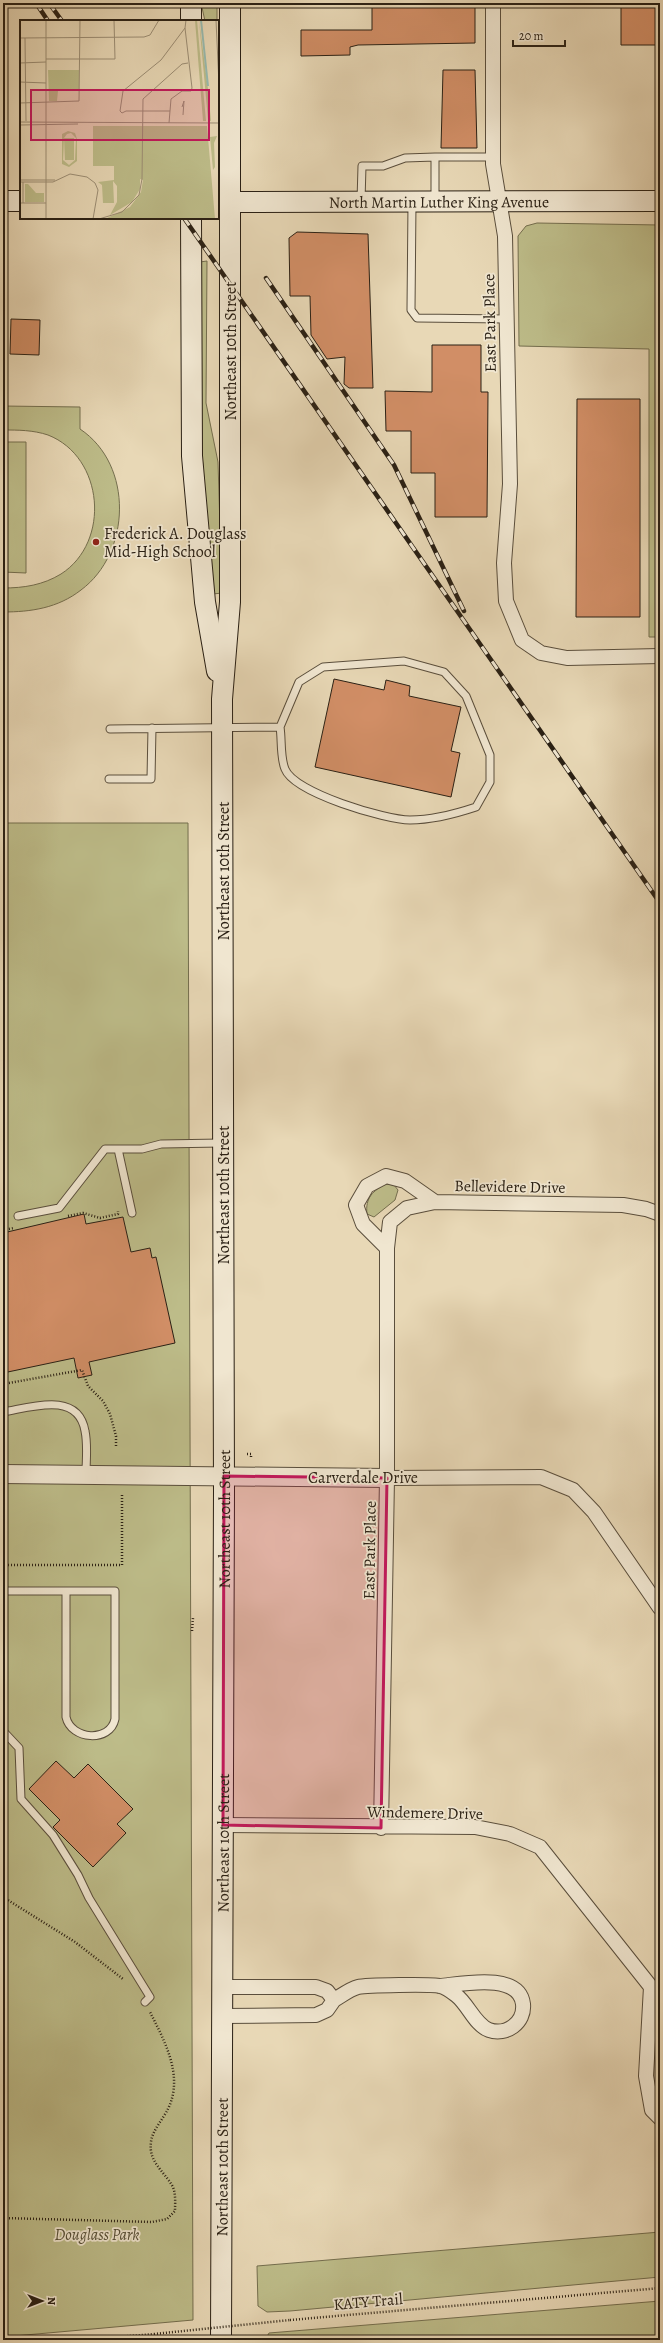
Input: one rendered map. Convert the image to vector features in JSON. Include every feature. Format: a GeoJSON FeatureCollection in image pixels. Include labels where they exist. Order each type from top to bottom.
{"type":"FeatureCollection","features":[{"type":"Feature","properties":{"kind":"main road"},"geometry":{"type":"LineString","coordinates":[[191,3],[191,20]]}},
{"type":"Feature","properties":{"kind":"main road","name":"Northeast 10th Street"},"geometry":{"type":"LineString","coordinates":[[221,2340],[224,1476],[222,699],[230,602],[224,202],[230,3]]}},
{"type":"Feature","properties":{"kind":"main road"},"geometry":{"type":"LineString","coordinates":[[3,201],[20,201]]}},
{"type":"Feature","properties":{"kind":"main road","name":"North Martin Luther King Avenue"},"geometry":{"type":"LineString","coordinates":[[224,202],[660,201]]}},
{"type":"Feature","properties":{"kind":"main road","name":"Northeast 10th Street"},"geometry":{"type":"LineString","coordinates":[[191,219],[192,456],[205,602],[222,699]]}},
{"type":"Feature","properties":{"kind":"street","name":"East Park Place"},"geometry":{"type":"LineString","coordinates":[[493,3],[493,157],[505,236],[510,484],[504,563],[506,601],[522,640],[541,653],[567,658],[660,656]]}},
{"type":"Feature","properties":{"kind":"street","name":"Bellevidere Drive"},"geometry":{"type":"LineString","coordinates":[[387,1248],[363,1224],[356,1205],[367,1186],[386,1176],[405,1181],[435,1202],[623,1205],[646,1209],[660,1214]]}},
{"type":"Feature","properties":{"kind":"street","name":"East Park Place"},"geometry":{"type":"LineString","coordinates":[[381,1828],[387,1478],[387,1248],[390,1222],[407,1208],[435,1202]]}},
{"type":"Feature","properties":{"kind":"street","name":"Carverdale Drive"},"geometry":{"type":"LineString","coordinates":[[3,1474],[387,1478],[541,1477],[573,1490],[594,1512],[660,1608]]}},
{"type":"Feature","properties":{"kind":"street","name":"Windemere Drive"},"geometry":{"type":"LineString","coordinates":[[223,1825],[381,1828],[475,1827],[510,1834],[540,1847],[656,1992],[646,2076],[652,2110],[660,2118]]}},
{"type":"Feature","properties":{"kind":"street"},"geometry":{"type":"LineString","coordinates":[[222,2016],[316,2015],[327,2010],[334,2000],[359,1987],[440,1986],[493,1982],[508,1984],[519,1992],[523,2004],[521,2017],[513,2028],[500,2032],[488,2030],[455,1994],[440,1986]]}},
{"type":"Feature","properties":{"kind":"street"},"geometry":{"type":"LineString","coordinates":[[222,1987],[316,1987],[327,1990],[334,2000]]}},
{"type":"Feature","properties":{"kind":"lane"},"geometry":{"type":"LineString","coordinates":[[434,157],[434,202]]}},
{"type":"Feature","properties":{"kind":"lane"},"geometry":{"type":"LineString","coordinates":[[361,202],[362,166],[383,166],[405,158],[493,157]]}},
{"type":"Feature","properties":{"kind":"lane"},"geometry":{"type":"LineString","coordinates":[[412,202],[411,310],[417,318],[506,319]]}},
{"type":"Feature","properties":{"kind":"lane"},"geometry":{"type":"LineString","coordinates":[[404,661],[444,672],[466,696],[490,755],[490,782],[476,807],[449,816],[409,820],[358,810],[302,786],[285,770],[280,726],[299,682],[323,666],[404,661]]}},
{"type":"Feature","properties":{"kind":"lane"},"geometry":{"type":"LineString","coordinates":[[110,729],[280,726]]}},
{"type":"Feature","properties":{"kind":"lane"},"geometry":{"type":"LineString","coordinates":[[109,779],[151,779],[152,728]]}},
{"type":"Feature","properties":{"kind":"lane"},"geometry":{"type":"LineString","coordinates":[[18,1216],[59,1208],[105,1149],[142,1149],[161,1144],[223,1143]]}},
{"type":"Feature","properties":{"kind":"lane"},"geometry":{"type":"LineString","coordinates":[[118,1149],[132,1213]]}},
{"type":"Feature","properties":{"kind":"lane"},"geometry":{"type":"LineString","coordinates":[[3,1412],[51,1404],[73,1410],[83,1422],[85,1430],[86,1475]]}},
{"type":"Feature","properties":{"kind":"lane"},"geometry":{"type":"LineString","coordinates":[[3,1591],[66,1591],[115,1591],[115,1719],[110,1730],[102,1734],[80,1734],[72,1730],[68,1725],[66,1591]]}},
{"type":"Feature","properties":{"kind":"lane"},"geometry":{"type":"LineString","coordinates":[[3,1731],[19,1748],[21,1799],[53,1836],[78,1874],[89,1898],[150,1997],[145,2002]]}},
{"type":"Feature","properties":{"kind":"path"},"geometry":{"type":"LineString","coordinates":[[60,1218],[83,1213],[100,1218],[118,1214],[117,1207]]}},
{"type":"Feature","properties":{"kind":"path"},"geometry":{"type":"LineString","coordinates":[[3,1230],[22,1226]]}},
{"type":"Feature","properties":{"kind":"path"},"geometry":{"type":"LineString","coordinates":[[3,1384],[82,1370],[88,1386],[103,1401],[110,1414],[116,1436],[116,1447]]}},
{"type":"Feature","properties":{"kind":"path"},"geometry":{"type":"LineString","coordinates":[[247,1454],[251,1454],[251,1458]]}},
{"type":"Feature","properties":{"kind":"path"},"geometry":{"type":"LineString","coordinates":[[6,1492],[6,1565],[122,1565],[122,1494]]}},
{"type":"Feature","properties":{"kind":"path"},"geometry":{"type":"LineString","coordinates":[[192,1631],[193,1618]]}},
{"type":"Feature","properties":{"kind":"path"},"geometry":{"type":"LineString","coordinates":[[3,1897],[75,1942],[124,1980]]}},
{"type":"Feature","properties":{"kind":"path"},"geometry":{"type":"LineString","coordinates":[[3,2218],[152,2222],[167,2219],[175,2212],[175,2199],[172,2187],[153,2159],[151,2142],[168,2108],[174,2085],[171,2058],[170,2052],[145,2002]]}},
{"type":"Feature","properties":{"kind":"path","name":"KATY Trail"},"geometry":{"type":"LineString","coordinates":[[79,2340],[660,2288]]}},
{"type":"Feature","properties":{"kind":"highlighted area"},"geometry":{"type":"Polygon","coordinates":[[[224,1476],[387,1478],[381,1828],[223,1825],[224,1476]]]}},
{"type":"Feature","properties":{"kind":"green space"},"geometry":{"type":"Polygon","coordinates":[[[201,3],[217,3],[217,20],[205,20],[201,3]]]}},
{"type":"Feature","properties":{"kind":"green space"},"geometry":{"type":"Polygon","coordinates":[[[537,223],[660,225],[660,637],[649,637],[649,349],[519,346],[518,236],[526,226],[537,223]]]}},
{"type":"Feature","properties":{"kind":"green space"},"geometry":{"type":"Polygon","coordinates":[[[207,261],[206,403],[218,462],[222,593],[213,594],[201,442],[200,262],[207,261]]]}},
{"type":"Feature","properties":{"kind":"green space"},"geometry":{"type":"Polygon","coordinates":[[[3,406],[80,407],[80,429],[98,445],[110,464],[117,486],[120,509],[117,532],[110,554],[98,574],[81,590],[72,596],[54,605],[34,610],[3,612],[3,588],[26,586],[47,581],[61,574],[77,560],[88,542],[94,522],[94,501],[90,480],[81,462],[67,446],[42,433],[3,430],[3,406]]]}},
{"type":"Feature","properties":{"kind":"green space"},"geometry":{"type":"Polygon","coordinates":[[[3,442],[26,442],[26,573],[3,572],[3,442]]]}},
{"type":"Feature","properties":{"kind":"green space","name":"Douglass Park"},"geometry":{"type":"Polygon","coordinates":[[[3,823],[188,823],[193,2320],[3,2337],[3,823]]]}},
{"type":"Feature","properties":{"kind":"green space"},"geometry":{"type":"Polygon","coordinates":[[[387,1184],[394,1185],[398,1190],[395,1200],[374,1217],[367,1214],[367,1203],[371,1195],[387,1184]]]}},
{"type":"Feature","properties":{"kind":"green space"},"geometry":{"type":"Polygon","coordinates":[[[660,2232],[660,2277],[290,2311],[267,2312],[258,2306],[257,2266],[660,2232]]]}},
{"type":"Feature","properties":{"kind":"green space"},"geometry":{"type":"Polygon","coordinates":[[[660,2301],[660,2337],[629,2340],[265,2340],[269,2333],[660,2301]]]}},
{"type":"Feature","properties":{"kind":"building"},"geometry":{"type":"Polygon","coordinates":[[[372,3],[475,3],[475,43],[358,45],[350,47],[350,55],[301,56],[301,30],[372,30],[372,3]]]}},
{"type":"Feature","properties":{"kind":"building"},"geometry":{"type":"Polygon","coordinates":[[[621,3],[660,3],[660,45],[621,45],[621,3]]]}},
{"type":"Feature","properties":{"kind":"building"},"geometry":{"type":"Polygon","coordinates":[[[443,70],[475,70],[477,148],[441,148],[443,70]]]}},
{"type":"Feature","properties":{"kind":"building"},"geometry":{"type":"Polygon","coordinates":[[[297,232],[368,234],[373,388],[349,388],[344,384],[345,357],[327,359],[311,335],[310,296],[290,296],[289,238],[297,232]]]}},
{"type":"Feature","properties":{"kind":"building"},"geometry":{"type":"Polygon","coordinates":[[[11,319],[40,320],[39,355],[10,354],[11,319]]]}},
{"type":"Feature","properties":{"kind":"building"},"geometry":{"type":"Polygon","coordinates":[[[432,345],[481,345],[481,392],[488,392],[487,517],[435,517],[435,473],[411,473],[411,431],[386,431],[385,391],[432,392],[432,345]]]}},
{"type":"Feature","properties":{"kind":"building"},"geometry":{"type":"Polygon","coordinates":[[[577,399],[640,399],[640,617],[576,617],[577,399]]]}},
{"type":"Feature","properties":{"kind":"building"},"geometry":{"type":"Polygon","coordinates":[[[334,679],[384,690],[386,680],[410,686],[409,696],[461,707],[451,751],[460,753],[451,797],[315,767],[334,679]]]}},
{"type":"Feature","properties":{"kind":"building"},"geometry":{"type":"Polygon","coordinates":[[[84,1214],[86,1224],[123,1217],[131,1252],[150,1248],[152,1258],[156,1257],[175,1343],[89,1362],[92,1375],[78,1378],[74,1358],[3,1373],[3,1233],[84,1214]]]}},
{"type":"Feature","properties":{"kind":"building"},"geometry":{"type":"Polygon","coordinates":[[[56,1761],[74,1778],[88,1764],[133,1809],[117,1824],[126,1833],[93,1867],[53,1827],[60,1820],[29,1789],[56,1761]]]}},
{"type":"Feature","properties":{"kind":"railway"},"geometry":{"type":"LineString","coordinates":[[36,3],[47,20]]}},
{"type":"Feature","properties":{"kind":"railway"},"geometry":{"type":"LineString","coordinates":[[49,3],[61,20]]}},
{"type":"Feature","properties":{"kind":"railway"},"geometry":{"type":"LineString","coordinates":[[185,219],[660,903]]}},
{"type":"Feature","properties":{"kind":"railway"},"geometry":{"type":"LineString","coordinates":[[266,278],[394,465],[464,611]]}},
{"type":"Feature","properties":{"kind":"place","name":"Frederick A. Douglass Mid-High School"},"geometry":{"type":"Point","coordinates":[96,542]}}]}
